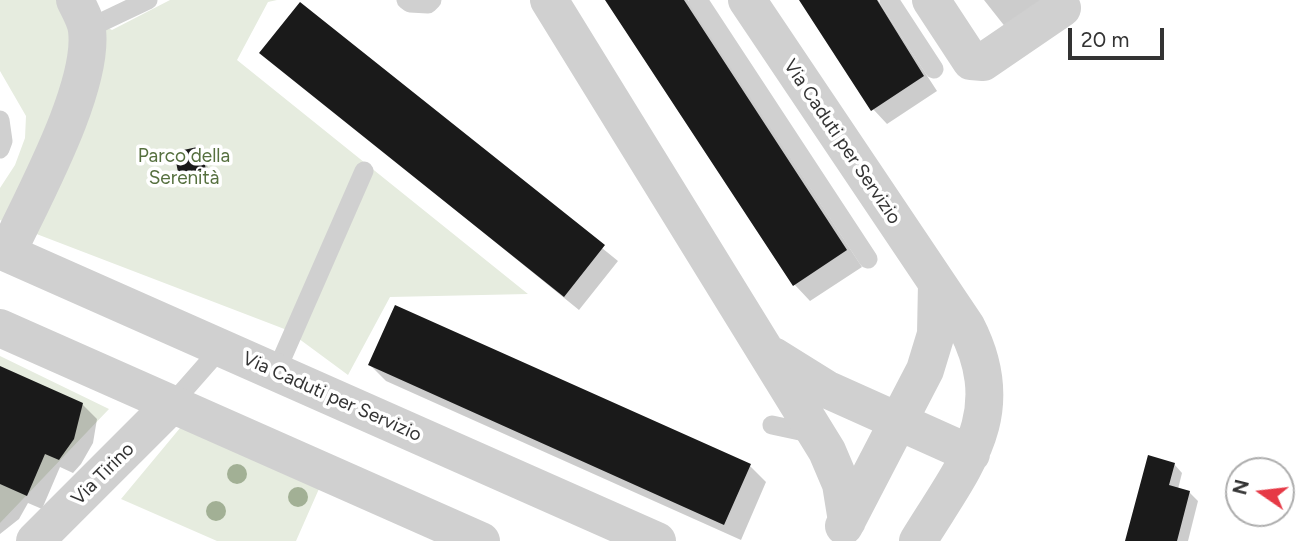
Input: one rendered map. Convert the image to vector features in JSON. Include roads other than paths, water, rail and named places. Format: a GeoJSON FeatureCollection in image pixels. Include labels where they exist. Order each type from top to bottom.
{"type":"FeatureCollection","features":[{"type":"Feature","properties":{"kind":"street"},"geometry":{"type":"LineString","coordinates":[[549,0],[811,425],[841,484],[841,531]]}},
{"type":"Feature","properties":{"kind":"street","name":"Via Caduti per Servizio"},"geometry":{"type":"LineString","coordinates":[[747,0],[966,326],[985,372],[985,400],[971,454],[918,541]]}},
{"type":"Feature","properties":{"kind":"street"},"geometry":{"type":"LineString","coordinates":[[931,0],[971,61],[983,62],[1064,4]]}},
{"type":"Feature","properties":{"kind":"street","name":"Via Caduti per Servizio"},"geometry":{"type":"LineString","coordinates":[[81,14],[86,55],[71,112],[4,252],[657,541]]}},
{"type":"Feature","properties":{"kind":"street"},"geometry":{"type":"LineString","coordinates":[[841,531],[925,370],[936,334],[937,283]]}},
{"type":"Feature","properties":{"kind":"street"},"geometry":{"type":"LineString","coordinates":[[0,328],[170,406],[481,541]]}},
{"type":"Feature","properties":{"kind":"street"},"geometry":{"type":"LineString","coordinates":[[766,351],[825,389],[971,454]]}},
{"type":"Feature","properties":{"kind":"street","name":"Via Tirino"},"geometry":{"type":"LineString","coordinates":[[35,541],[170,406]]}},
{"type":"Feature","properties":{"kind":"lane"},"geometry":{"type":"LineString","coordinates":[[81,14],[148,0]]}},
{"type":"Feature","properties":{"kind":"lane"},"geometry":{"type":"LineString","coordinates":[[406,0],[410,3],[428,4],[432,0]]}},
{"type":"Feature","properties":{"kind":"lane"},"geometry":{"type":"LineString","coordinates":[[698,0],[868,259]]}},
{"type":"Feature","properties":{"kind":"lane"},"geometry":{"type":"LineString","coordinates":[[889,0],[934,69]]}},
{"type":"Feature","properties":{"kind":"lane"},"geometry":{"type":"LineString","coordinates":[[0,120],[3,141],[0,149]]}},
{"type":"Feature","properties":{"kind":"lane"},"geometry":{"type":"LineString","coordinates":[[276,372],[364,170]]}},
{"type":"Feature","properties":{"kind":"lane"},"geometry":{"type":"LineString","coordinates":[[170,406],[221,348]]}},
{"type":"Feature","properties":{"kind":"lane"},"geometry":{"type":"LineString","coordinates":[[772,425],[800,431],[811,425]]}},
{"type":"Feature","properties":{"kind":"park label","name":"Parco della Serenità"},"geometry":{"type":"Point","coordinates":[184,167]}}]}
